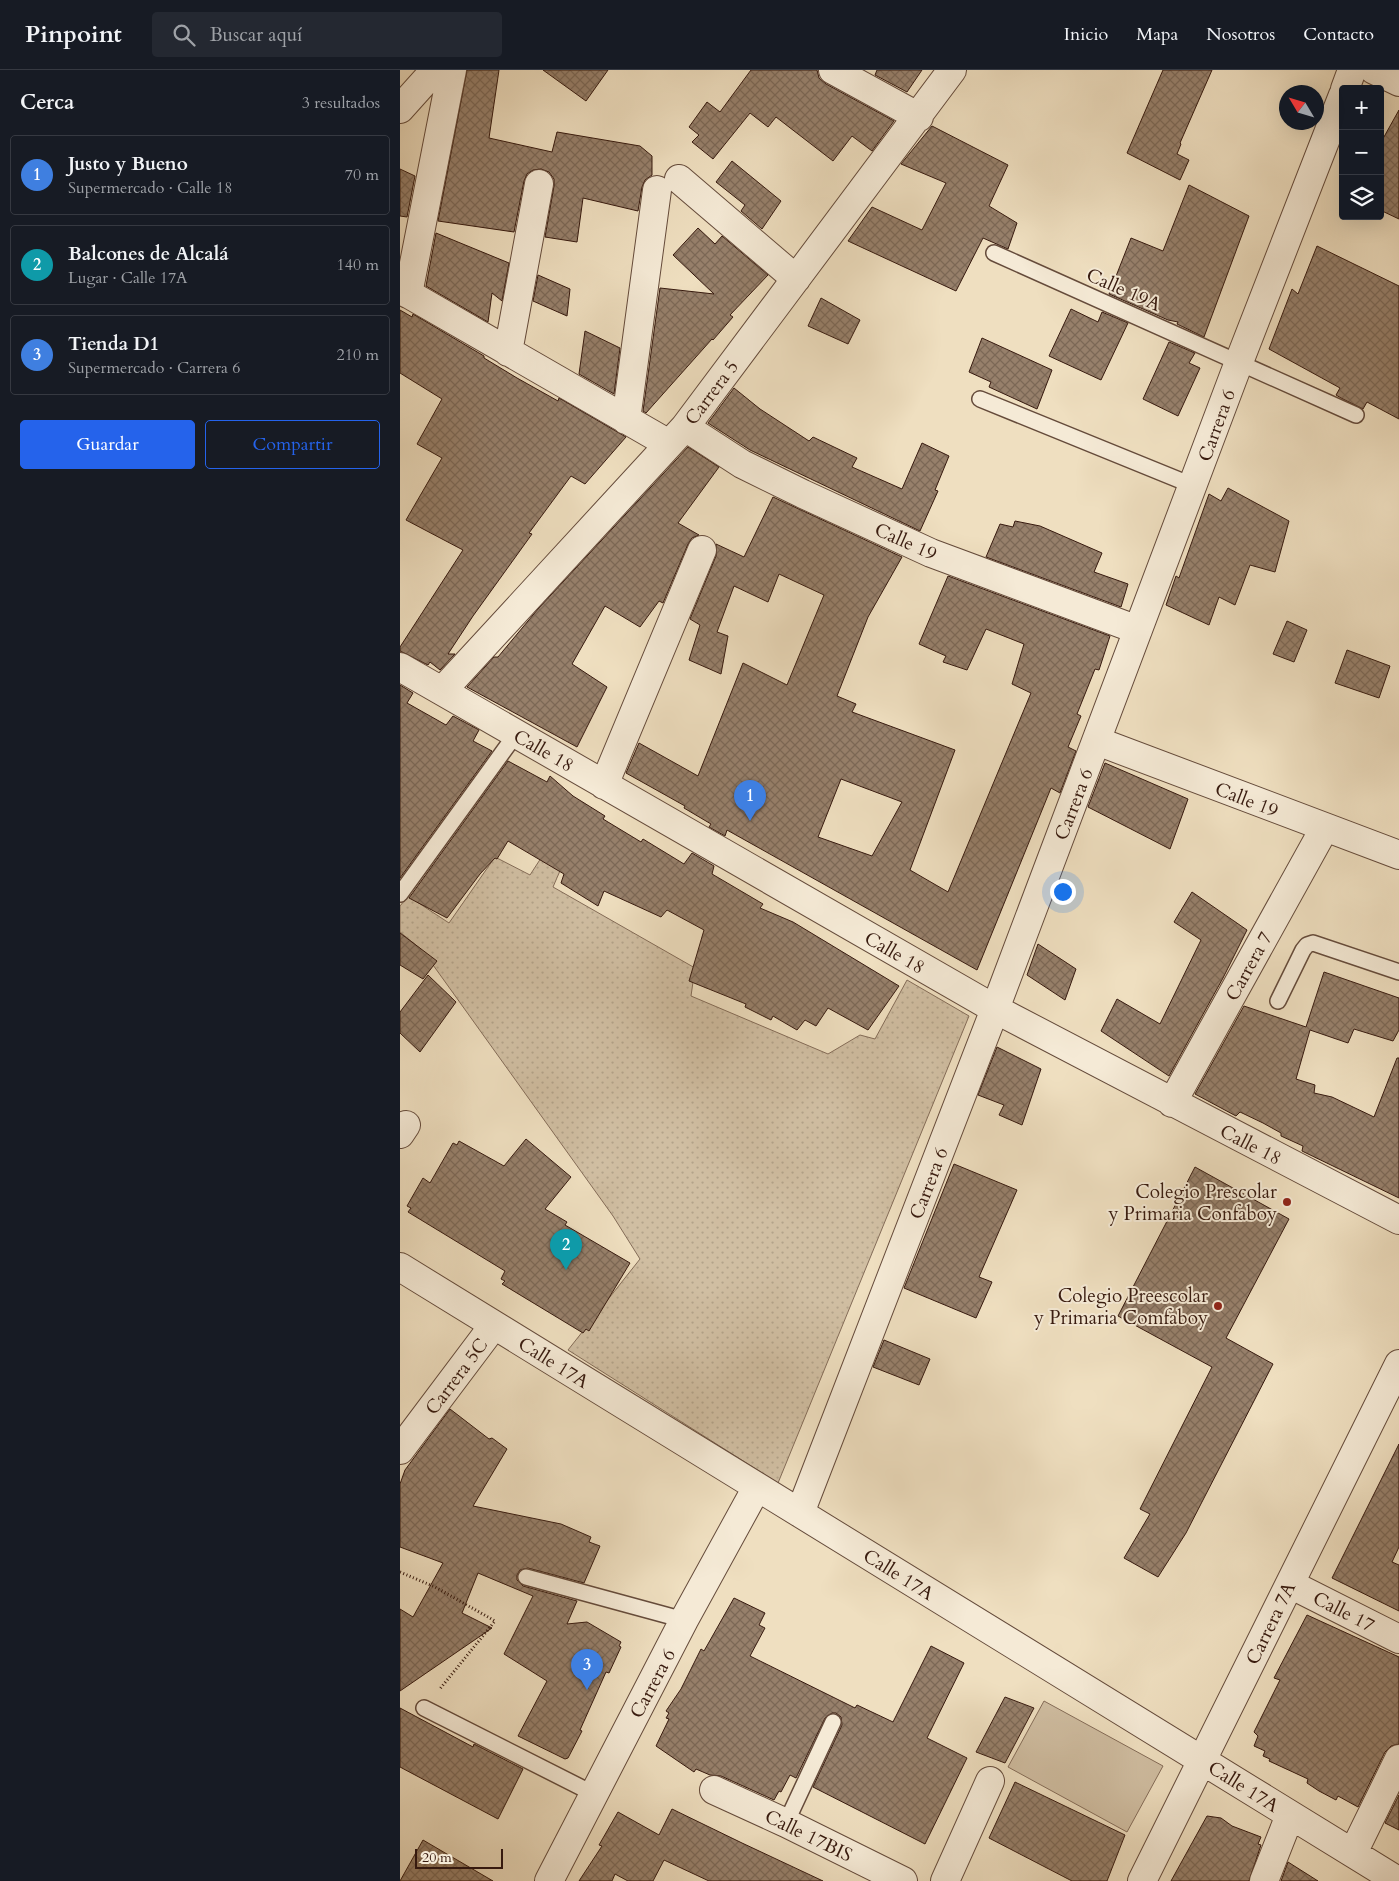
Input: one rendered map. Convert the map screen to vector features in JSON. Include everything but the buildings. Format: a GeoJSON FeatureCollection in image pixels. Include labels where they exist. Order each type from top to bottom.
{"type":"FeatureCollection","features":[{"type":"Feature","properties":{"kind":"street"},"geometry":{"type":"LineString","coordinates":[[400,109],[435,70]]}},
{"type":"Feature","properties":{"kind":"street"},"geometry":{"type":"LineString","coordinates":[[404,291],[452,70]]}},
{"type":"Feature","properties":{"kind":"street"},"geometry":{"type":"LineString","coordinates":[[833,70],[919,117]]}},
{"type":"Feature","properties":{"kind":"street","name":"Carrera 5"},"geometry":{"type":"LineString","coordinates":[[442,692],[677,435],[919,117],[952,70]]}},
{"type":"Feature","properties":{"kind":"street"},"geometry":{"type":"LineString","coordinates":[[1346,85],[1352,70]]}},
{"type":"Feature","properties":{"kind":"street"},"geometry":{"type":"LineString","coordinates":[[1374,70],[1399,82]]}},
{"type":"Feature","properties":{"kind":"street","name":"Carrera 6"},"geometry":{"type":"LineString","coordinates":[[800,1513],[1097,742],[1194,486],[1238,362],[1339,105]]}},
{"type":"Feature","properties":{"kind":"street"},"geometry":{"type":"LineString","coordinates":[[508,352],[539,184]]}},
{"type":"Feature","properties":{"kind":"street"},"geometry":{"type":"LineString","coordinates":[[626,420],[668,185],[796,279]]}},
{"type":"Feature","properties":{"kind":"street","name":"Calle 19"},"geometry":{"type":"LineString","coordinates":[[404,291],[626,420],[677,435],[931,553],[1138,630]]}},
{"type":"Feature","properties":{"kind":"street"},"geometry":{"type":"LineString","coordinates":[[604,785],[702,550]]}},
{"type":"Feature","properties":{"kind":"street","name":"Calle 18"},"geometry":{"type":"LineString","coordinates":[[400,667],[995,1009],[1399,1220]]}},
{"type":"Feature","properties":{"kind":"street","name":"Calle 19"},"geometry":{"type":"LineString","coordinates":[[1097,742],[1324,829],[1399,855]]}},
{"type":"Feature","properties":{"kind":"street","name":"Carrera 7"},"geometry":{"type":"LineString","coordinates":[[1172,1103],[1324,829]]}},
{"type":"Feature","properties":{"kind":"street","name":"Calle 17A"},"geometry":{"type":"LineString","coordinates":[[400,1267],[1398,1881]]}},
{"type":"Feature","properties":{"kind":"street","name":"Carrera 5C"},"geometry":{"type":"LineString","coordinates":[[400,1450],[494,1325]]}},
{"type":"Feature","properties":{"kind":"street","name":"Carrera 7A"},"geometry":{"type":"LineString","coordinates":[[1142,1881],[1399,1364]]}},
{"type":"Feature","properties":{"kind":"street","name":"Carrera 6"},"geometry":{"type":"LineString","coordinates":[[549,1881],[684,1620],[758,1487]]}},
{"type":"Feature","properties":{"kind":"street","name":"Calle 17"},"geometry":{"type":"LineString","coordinates":[[1290,1584],[1399,1638]]}},
{"type":"Feature","properties":{"kind":"street"},"geometry":{"type":"LineString","coordinates":[[1353,1854],[1399,1759]]}},
{"type":"Feature","properties":{"kind":"street"},"geometry":{"type":"LineString","coordinates":[[945,1881],[990,1781]]}},
{"type":"Feature","properties":{"kind":"street","name":"Calle 17BIS"},"geometry":{"type":"LineString","coordinates":[[714,1790],[786,1823],[903,1881]]}},
{"type":"Feature","properties":{"kind":"street"},"geometry":{"type":"LineString","coordinates":[[1264,1881],[1290,1815]]}},
{"type":"Feature","properties":{"kind":"lane","name":"Calle 19A"},"geometry":{"type":"LineString","coordinates":[[994,253],[1356,415]]}},
{"type":"Feature","properties":{"kind":"lane"},"geometry":{"type":"LineString","coordinates":[[980,398],[1194,486]]}},
{"type":"Feature","properties":{"kind":"lane"},"geometry":{"type":"LineString","coordinates":[[400,894],[516,734]]}},
{"type":"Feature","properties":{"kind":"lane"},"geometry":{"type":"LineString","coordinates":[[1278,1001],[1303,950],[1307,945],[1313,943],[1399,972]]}},
{"type":"Feature","properties":{"kind":"lane"},"geometry":{"type":"LineString","coordinates":[[526,1577],[684,1620]]}},
{"type":"Feature","properties":{"kind":"lane"},"geometry":{"type":"LineString","coordinates":[[424,1708],[594,1794]]}},
{"type":"Feature","properties":{"kind":"lane"},"geometry":{"type":"LineString","coordinates":[[786,1823],[833,1722]]}},
{"type":"Feature","properties":{"kind":"path"},"geometry":{"type":"LineString","coordinates":[[400,1572],[435,1587],[494,1620],[424,1708]]}},
{"type":"Feature","properties":{"kind":"shaded area"},"geometry":{"type":"Polygon","coordinates":[[[578,801],[588,806],[553,887],[695,968],[691,996],[828,1054],[860,1035],[875,1039],[907,980],[969,1016],[778,1483],[568,1350],[640,1259],[613,1216],[423,951],[400,932],[400,906],[408,896],[449,923],[495,857],[530,875],[578,801]]]}},
{"type":"Feature","properties":{"kind":"shaded area"},"geometry":{"type":"Polygon","coordinates":[[[1044,1701],[1163,1766],[1127,1832],[1008,1767],[1044,1701]]]}},
{"type":"Feature","properties":{"kind":"place","name":"Justo y Bueno"},"geometry":{"type":"Point","coordinates":[750,821]}},
{"type":"Feature","properties":{"kind":"place","name":"Colegio Prescolar y Primaria Confaboy"},"geometry":{"type":"Point","coordinates":[1287,1202]}},
{"type":"Feature","properties":{"kind":"place","name":"Balcones de Alcalá"},"geometry":{"type":"Point","coordinates":[566,1270]}},
{"type":"Feature","properties":{"kind":"place","name":"Colegio Preescolar y Primaria Comfaboy"},"geometry":{"type":"Point","coordinates":[1218,1306]}},
{"type":"Feature","properties":{"kind":"place","name":"Tienda D1"},"geometry":{"type":"Point","coordinates":[587,1690]}}]}
